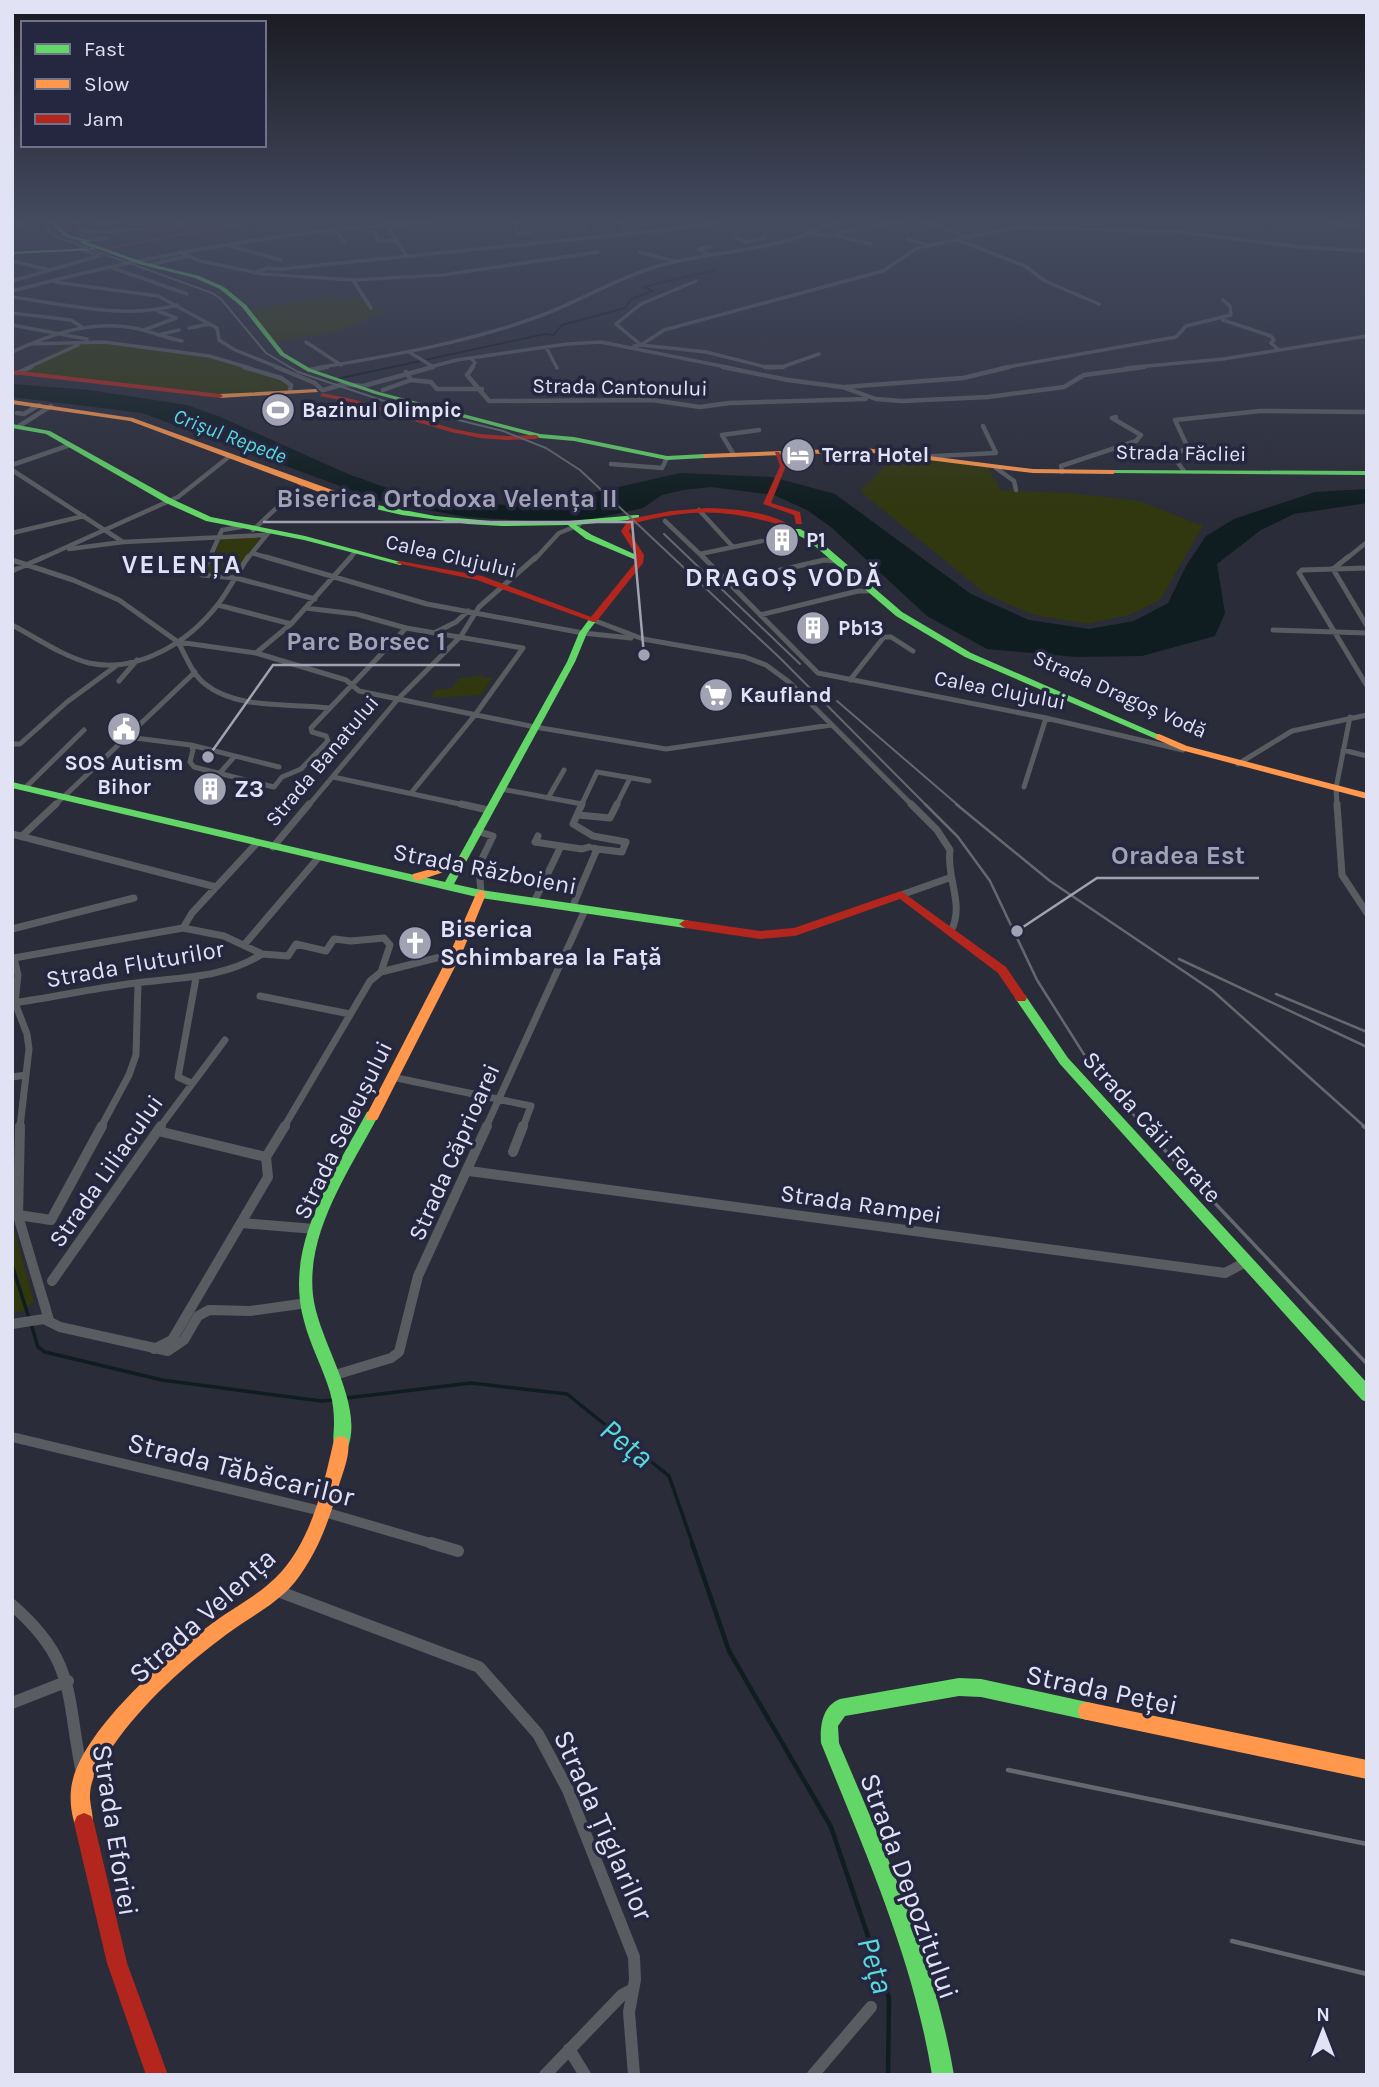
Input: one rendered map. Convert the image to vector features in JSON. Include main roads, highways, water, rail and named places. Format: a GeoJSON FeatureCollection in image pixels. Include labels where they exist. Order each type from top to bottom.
{"type":"FeatureCollection","features":[{"type":"Feature","properties":{"kind":"main road"},"geometry":{"type":"LineString","coordinates":[[254,318],[282,354],[311,368],[380,391],[540,436]]}},
{"type":"Feature","properties":{"kind":"main road"},"geometry":{"type":"LineString","coordinates":[[15,372],[215,397],[323,391],[370,402],[449,430],[497,441],[540,436]]}},
{"type":"Feature","properties":{"kind":"main road"},"geometry":{"type":"LineString","coordinates":[[15,417],[45,406],[131,419],[303,483],[386,510],[438,520],[512,525],[576,525],[640,517]]}},
{"type":"Feature","properties":{"kind":"main road","name":"Calea Clujului"},"geometry":{"type":"LineString","coordinates":[[15,417],[220,529],[305,538],[355,552],[479,578],[593,620]]}},
{"type":"Feature","properties":{"kind":"main road","name":"Strada Făcliei"},"geometry":{"type":"LineString","coordinates":[[540,436],[574,439],[667,458],[734,455],[780,459],[865,450],[996,468],[1343,475],[1367,473]]}},
{"type":"Feature","properties":{"kind":"main road"},"geometry":{"type":"LineString","coordinates":[[780,459],[767,499],[769,506],[792,521]]}},
{"type":"Feature","properties":{"kind":"main road","name":"Strada Dragoș Vodă"},"geometry":{"type":"LineString","coordinates":[[640,517],[671,509],[726,506],[761,511],[792,521],[819,538],[905,610],[940,633],[1129,725],[1185,741],[1207,754]]}},
{"type":"Feature","properties":{"kind":"main road","name":"Strada Dragoș Vodă"},"geometry":{"type":"LineString","coordinates":[[640,517],[662,517],[699,510],[738,512],[792,521],[865,589],[917,626],[968,655],[1184,748],[1207,754]]}},
{"type":"Feature","properties":{"kind":"main road"},"geometry":{"type":"LineString","coordinates":[[448,886],[583,634],[632,575],[639,558],[625,528],[640,517]]}},
{"type":"Feature","properties":{"kind":"main road"},"geometry":{"type":"LineString","coordinates":[[576,525],[590,537],[639,558]]}},
{"type":"Feature","properties":{"kind":"main road"},"geometry":{"type":"LineString","coordinates":[[1207,754],[1367,796]]}},
{"type":"Feature","properties":{"kind":"main road","name":"Strada Războieni"},"geometry":{"type":"LineString","coordinates":[[18,786],[481,894],[746,933],[779,935],[795,932],[901,895]]}},
{"type":"Feature","properties":{"kind":"main road"},"geometry":{"type":"LineString","coordinates":[[414,878],[449,867],[461,859]]}},
{"type":"Feature","properties":{"kind":"main road"},"geometry":{"type":"LineString","coordinates":[[461,859],[460,869],[468,884],[481,894]]}},
{"type":"Feature","properties":{"kind":"main road","name":"Strada Seleușului"},"geometry":{"type":"LineString","coordinates":[[340,1394],[335,1375],[315,1332],[307,1303],[308,1263],[315,1229],[456,953],[481,894]]}},
{"type":"Feature","properties":{"kind":"main road","name":"Strada Căii Ferate"},"geometry":{"type":"LineString","coordinates":[[901,895],[1002,970],[1064,1061],[1367,1395]]}},
{"type":"Feature","properties":{"kind":"main road","name":"Strada Velența"},"geometry":{"type":"LineString","coordinates":[[83,1776],[110,1737],[168,1674],[224,1624],[275,1590],[296,1566],[321,1510],[342,1445],[340,1394]]}},
{"type":"Feature","properties":{"kind":"main road","name":"Strada Peței"},"geometry":{"type":"LineString","coordinates":[[830,1717],[840,1708],[853,1705],[947,1688],[981,1688],[1367,1770]]}},
{"type":"Feature","properties":{"kind":"main road","name":"Strada Depozitului"},"geometry":{"type":"LineString","coordinates":[[830,1717],[827,1729],[830,1743],[922,1980],[939,2042],[943,2075]]}},
{"type":"Feature","properties":{"kind":"main road","name":"Strada Eforiei"},"geometry":{"type":"LineString","coordinates":[[83,1776],[82,1811],[98,1899],[131,2012],[157,2075]]}},
{"type":"Feature","properties":{"kind":"water","name":"Crișul Repede"},"geometry":{"type":"Polygon","coordinates":[[[12,384],[89,390],[187,405],[218,416],[348,474],[407,495],[447,500],[530,507],[680,473],[772,477],[835,494],[971,594],[1029,620],[1089,629],[1134,621],[1168,603],[1186,566],[1206,536],[1234,519],[1315,492],[1367,489],[1367,503],[1294,514],[1261,530],[1217,564],[1225,613],[1215,636],[1142,656],[1076,657],[987,649],[927,616],[831,527],[807,510],[774,495],[711,487],[662,495],[643,508],[593,519],[544,522],[466,517],[383,502],[142,413],[12,397],[12,384]]]}},
{"type":"Feature","properties":{"kind":"waterway"},"geometry":{"type":"LineString","coordinates":[[337,379],[545,334],[554,335],[562,325],[586,318]]}},
{"type":"Feature","properties":{"kind":"waterway","name":"Peța"},"geometry":{"type":"LineString","coordinates":[[12,1265],[29,1318]]}},
{"type":"Feature","properties":{"kind":"waterway","name":"Peța"},"geometry":{"type":"LineString","coordinates":[[31,1324],[38,1347],[45,1352],[162,1380],[321,1401],[334,1400]]}},
{"type":"Feature","properties":{"kind":"waterway","name":"Peța"},"geometry":{"type":"LineString","coordinates":[[347,1398],[471,1383],[567,1394],[669,1476],[693,1545]]}},
{"type":"Feature","properties":{"kind":"waterway","name":"Peța"},"geometry":{"type":"LineString","coordinates":[[692,1543],[729,1651],[831,1827],[889,1998],[888,2075]]}},
{"type":"Feature","properties":{"kind":"railway"},"geometry":{"type":"LineString","coordinates":[[237,318],[266,353],[298,372],[393,404],[503,431],[546,448],[580,470],[781,659],[927,806]]}},
{"type":"Feature","properties":{"kind":"railway"},"geometry":{"type":"LineString","coordinates":[[664,534],[800,664]]}},
{"type":"Feature","properties":{"kind":"railway"},"geometry":{"type":"LineString","coordinates":[[837,701],[959,806]]}},
{"type":"Feature","properties":{"kind":"railway"},"geometry":{"type":"LineString","coordinates":[[956,804],[1050,881],[1213,991],[1365,1127]]}},
{"type":"Feature","properties":{"kind":"railway"},"geometry":{"type":"LineString","coordinates":[[927,806],[958,837],[990,881],[1037,980],[1092,1067],[1144,1127]]}},
{"type":"Feature","properties":{"kind":"railway"},"geometry":{"type":"LineString","coordinates":[[1179,959],[1367,1047]]}},
{"type":"Feature","properties":{"kind":"railway"},"geometry":{"type":"LineString","coordinates":[[1276,994],[1367,1032]]}},
{"type":"Feature","properties":{"kind":"railway"},"geometry":{"type":"LineString","coordinates":[[1142,1126],[1367,1364]]}},
{"type":"Feature","properties":{"kind":"railway"},"geometry":{"type":"LineString","coordinates":[[1363,1126],[1367,1129]]}},
{"type":"Feature","properties":{"kind":"railway"},"geometry":{"type":"LineString","coordinates":[[1008,1770],[1367,1844]]}},
{"type":"Feature","properties":{"kind":"railway"},"geometry":{"type":"LineString","coordinates":[[1232,1941],[1367,1974]]}},
{"type":"Feature","properties":{"kind":"place","name":"Bazinul Olimpic"},"geometry":{"type":"Point","coordinates":[278,410]}},
{"type":"Feature","properties":{"kind":"place","name":"Terra Hotel"},"geometry":{"type":"Point","coordinates":[798,455]}},
{"type":"Feature","properties":{"kind":"place","name":"P1"},"geometry":{"type":"Point","coordinates":[782,540]}},
{"type":"Feature","properties":{"kind":"place","name":"Pb13"},"geometry":{"type":"Point","coordinates":[813,628]}},
{"type":"Feature","properties":{"kind":"place","name":"Biserica Ortodoxa Velența II"},"geometry":{"type":"Point","coordinates":[644,655]}},
{"type":"Feature","properties":{"kind":"place","name":"Kaufland"},"geometry":{"type":"Point","coordinates":[716,695]}},
{"type":"Feature","properties":{"kind":"place","name":"SOS Autism Bihor"},"geometry":{"type":"Point","coordinates":[124,729]}},
{"type":"Feature","properties":{"kind":"place","name":"Parc Borsec 1"},"geometry":{"type":"Point","coordinates":[208,757]}},
{"type":"Feature","properties":{"kind":"place","name":"Z3"},"geometry":{"type":"Point","coordinates":[210,789]}},
{"type":"Feature","properties":{"kind":"place","name":"Oradea Est"},"geometry":{"type":"Point","coordinates":[1017,931]}},
{"type":"Feature","properties":{"kind":"place","name":"Biserica Schimbarea la Față"},"geometry":{"type":"Point","coordinates":[415,943]}},
{"type":"Feature","properties":{"kind":"district","name":"VELENȚA"},"geometry":{"type":"Point","coordinates":[182,564]}},
{"type":"Feature","properties":{"kind":"district","name":"DRAGOȘ VODĂ"},"geometry":{"type":"Point","coordinates":[784,577]}}]}
